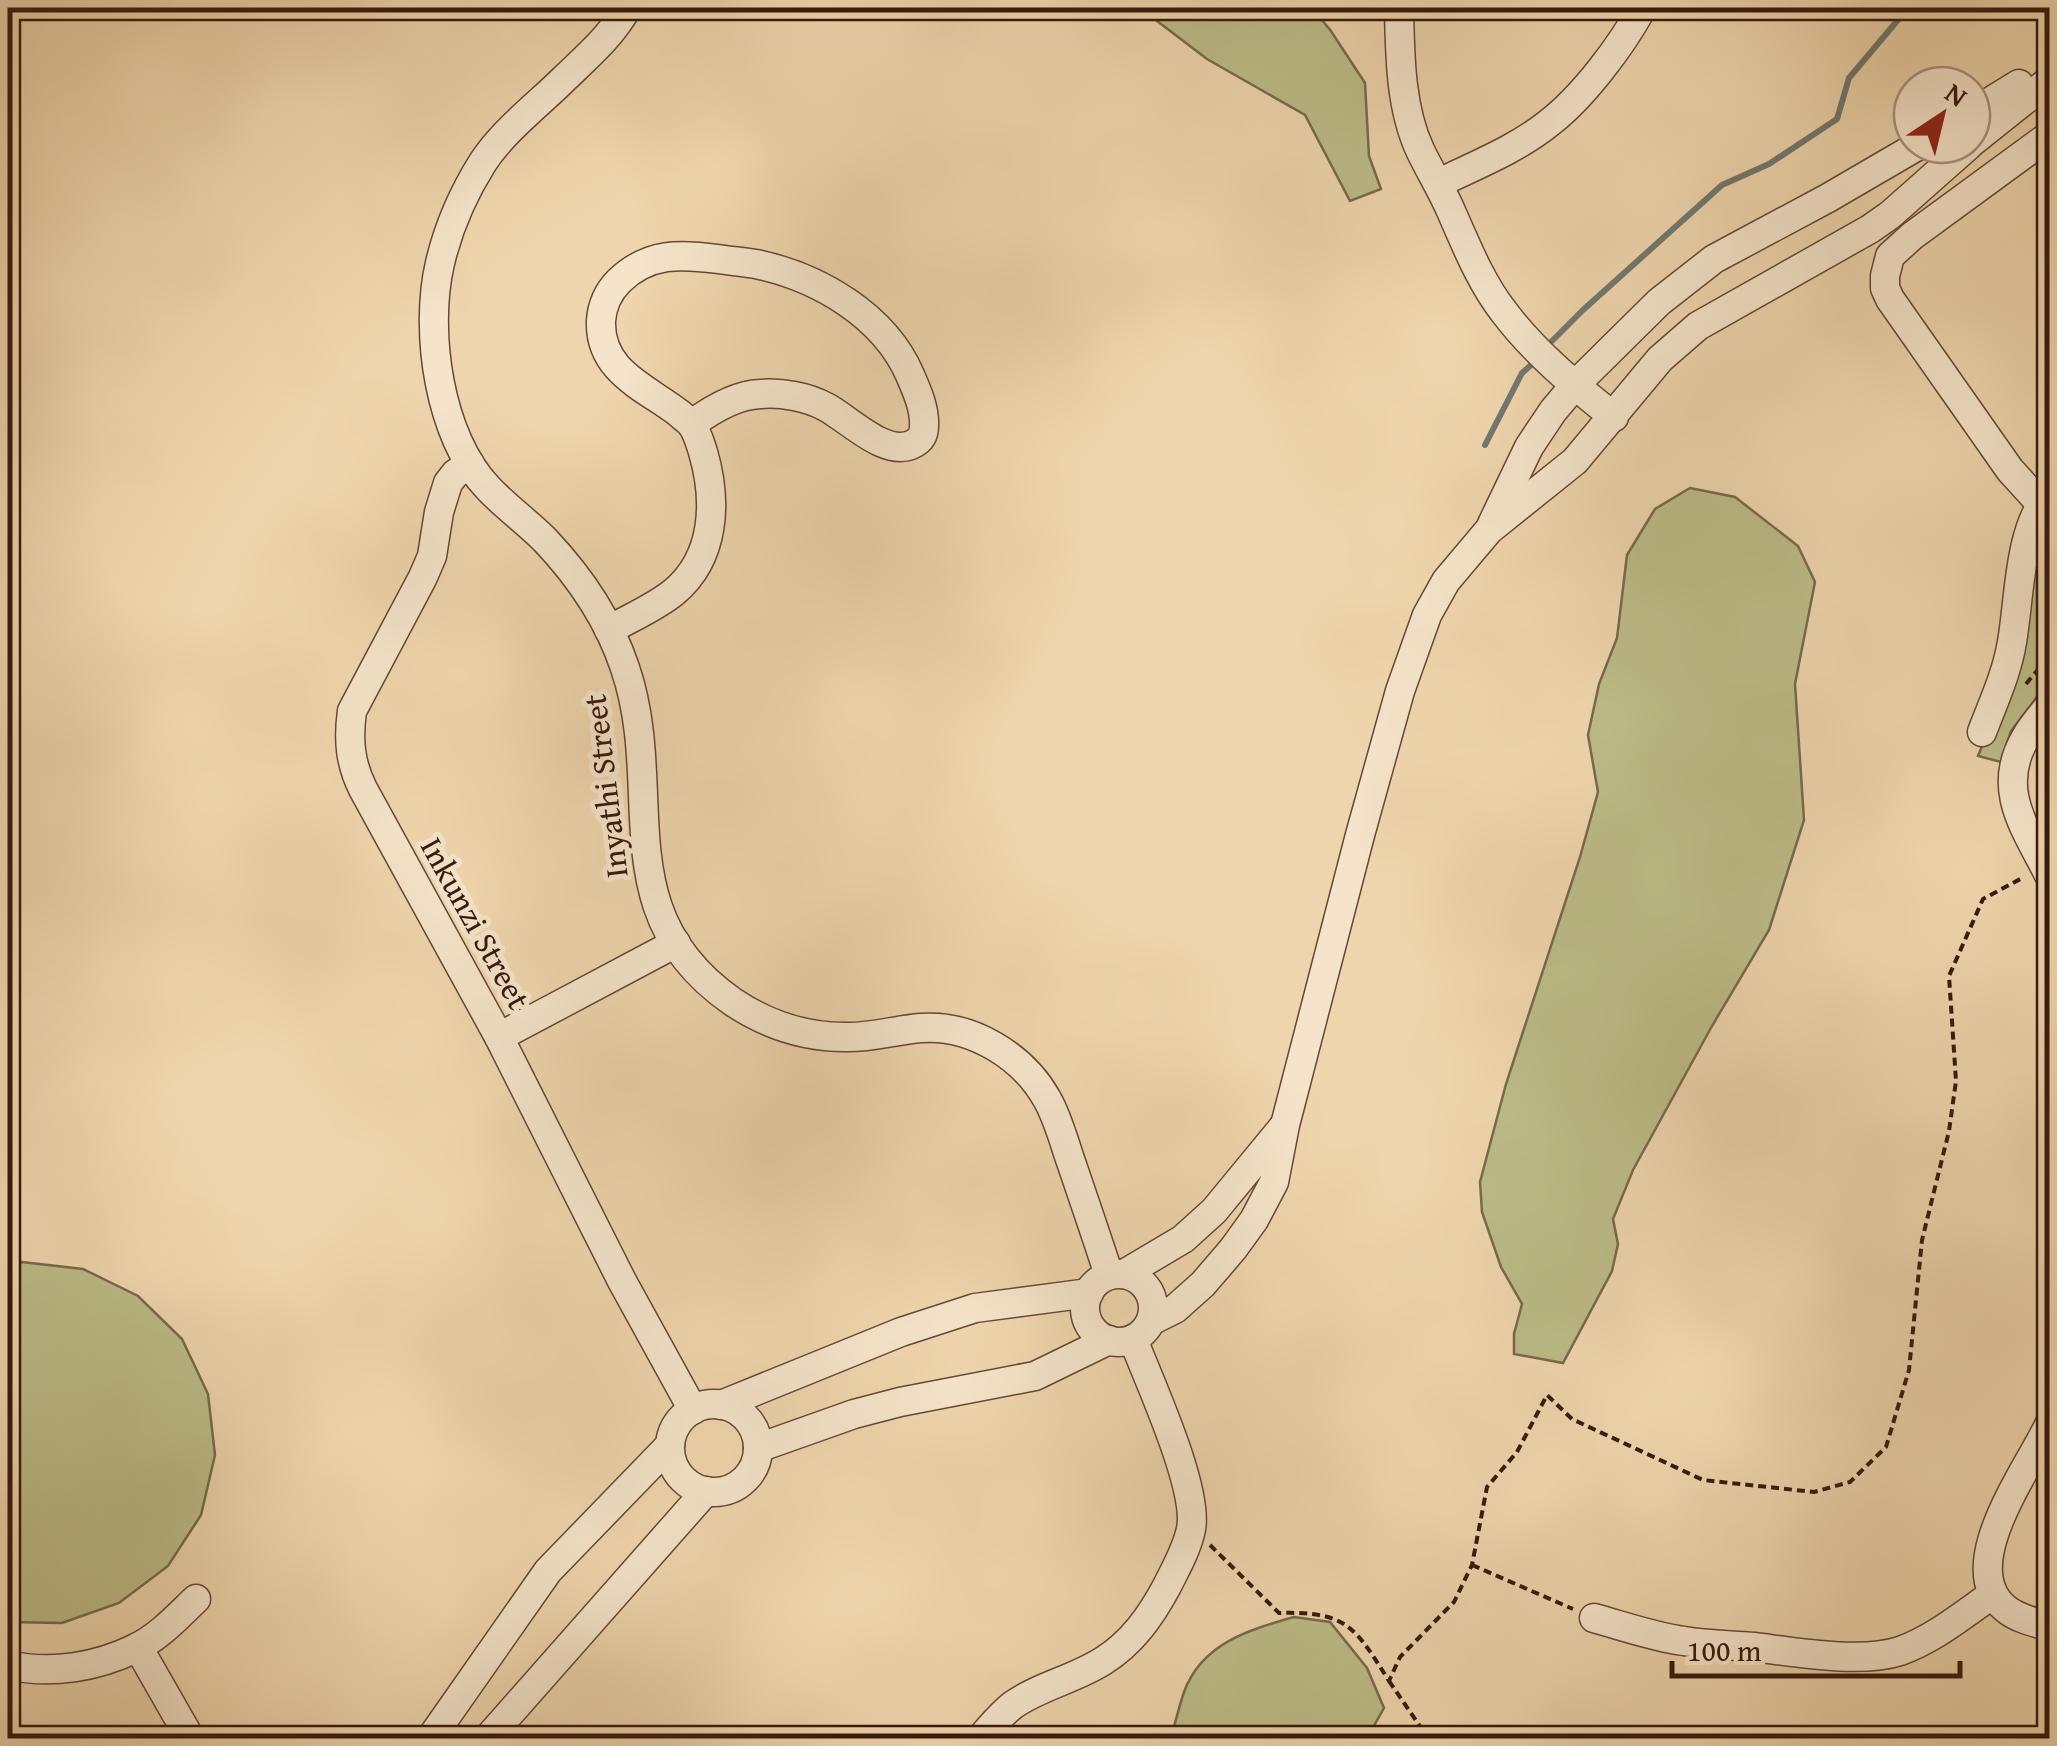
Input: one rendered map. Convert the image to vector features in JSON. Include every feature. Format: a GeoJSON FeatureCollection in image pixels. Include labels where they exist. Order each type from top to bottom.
{"type":"FeatureCollection","features":[{"type":"Feature","properties":{"kind":"street","name":"Inyathi Street"},"geometry":{"type":"LineString","coordinates":[[627,8],[613,33],[485,160],[452,225],[439,266],[435,349],[450,426],[486,486],[576,575],[609,630],[635,704],[646,860],[654,898],[666,928],[689,962],[736,1004],[793,1032],[848,1038],[924,1027],[958,1032],[994,1044],[1014,1058],[1048,1100],[1107,1281]]}},
{"type":"Feature","properties":{"kind":"street"},"geometry":{"type":"LineString","coordinates":[[1398,8],[1400,60],[1419,147],[1470,253],[1502,311],[1574,386],[1614,417]]}},
{"type":"Feature","properties":{"kind":"street"},"geometry":{"type":"LineString","coordinates":[[1439,183],[1549,124],[1594,78],[1642,8]]}},
{"type":"Feature","properties":{"kind":"street"},"geometry":{"type":"LineString","coordinates":[[1992,100],[2050,64]]}},
{"type":"Feature","properties":{"kind":"street"},"geometry":{"type":"LineString","coordinates":[[1992,126],[2050,80]]}},
{"type":"Feature","properties":{"kind":"street"},"geometry":{"type":"LineString","coordinates":[[1982,732],[2012,646],[2026,544],[2045,497],[2010,470],[1890,299],[1884,276],[1890,256],[1912,236],[2050,135]]}},
{"type":"Feature","properties":{"kind":"street"},"geometry":{"type":"LineString","coordinates":[[1489,530],[1509,484],[1553,411],[1659,302],[1714,259],[1892,161]]}},
{"type":"Feature","properties":{"kind":"street"},"geometry":{"type":"LineString","coordinates":[[758,1448],[900,1402],[1035,1376],[1175,1309],[1203,1284],[1234,1250],[1274,1182],[1285,1125],[1400,691],[1427,615],[1446,581],[1489,530],[1575,461],[1660,359],[1698,326],[1880,222],[1946,165]]}},
{"type":"Feature","properties":{"kind":"street"},"geometry":{"type":"LineString","coordinates":[[609,630],[673,593],[686,579],[708,539],[712,513],[711,483],[692,424],[631,382],[615,366],[601,333],[605,300],[634,268],[672,255],[756,264],[822,288],[857,310],[894,346],[915,386],[924,432],[910,446],[888,446],[824,405],[799,397],[759,394],[714,409],[692,424]]}},
{"type":"Feature","properties":{"kind":"street","name":"Inkunzi Street"},"geometry":{"type":"LineString","coordinates":[[470,464],[448,483],[424,576],[352,711],[350,755],[363,790],[499,1037],[613,1264],[693,1410]]}},
{"type":"Feature","properties":{"kind":"street"},"geometry":{"type":"LineString","coordinates":[[2047,871],[2017,812],[2012,780],[2026,736],[2050,705]]}},
{"type":"Feature","properties":{"kind":"street"},"geometry":{"type":"LineString","coordinates":[[499,1037],[676,943]]}},
{"type":"Feature","properties":{"kind":"street"},"geometry":{"type":"LineString","coordinates":[[1131,1333],[1093,1329],[1088,1321],[1086,1312],[1107,1281],[1183,1239],[1214,1211],[1285,1125]]}},
{"type":"Feature","properties":{"kind":"street"},"geometry":{"type":"LineString","coordinates":[[721,1405],[743,1416],[756,1436],[756,1461],[751,1473],[731,1489],[706,1491],[683,1480],[671,1458],[674,1431],[693,1410],[721,1405],[902,1332],[974,1308],[1134,1277],[1149,1291],[1152,1300],[1131,1333]]}},
{"type":"Feature","properties":{"kind":"street"},"geometry":{"type":"LineString","coordinates":[[981,1738],[1014,1705],[1102,1662],[1130,1642],[1162,1596],[1182,1554],[1192,1516],[1180,1464],[1131,1333]]}},
{"type":"Feature","properties":{"kind":"street"},"geometry":{"type":"LineString","coordinates":[[2050,1423],[1993,1531],[1988,1559],[1993,1594],[2004,1608],[2050,1627]]}},
{"type":"Feature","properties":{"kind":"street"},"geometry":{"type":"LineString","coordinates":[[431,1738],[548,1571],[670,1445]]}},
{"type":"Feature","properties":{"kind":"street"},"geometry":{"type":"LineString","coordinates":[[488,1738],[706,1491]]}},
{"type":"Feature","properties":{"kind":"street"},"geometry":{"type":"LineString","coordinates":[[1594,1618],[1680,1641],[1806,1655],[1885,1654],[1932,1635],[1993,1594]]}},
{"type":"Feature","properties":{"kind":"street"},"geometry":{"type":"LineString","coordinates":[[8,1665],[81,1668],[138,1647],[196,1599]]}},
{"type":"Feature","properties":{"kind":"street"},"geometry":{"type":"LineString","coordinates":[[138,1647],[190,1738]]}},
{"type":"Feature","properties":{"kind":"path"},"geometry":{"type":"LineString","coordinates":[[1389,1681],[1400,1657],[1454,1602],[1472,1565],[1487,1487],[1517,1452],[1546,1395],[1572,1419],[1703,1480],[1814,1492],[1850,1482],[1886,1447],[1908,1370],[1922,1240],[1954,1097],[1949,976],[1983,899],[2047,871]]}},
{"type":"Feature","properties":{"kind":"path"},"geometry":{"type":"LineString","coordinates":[[1190,1530],[1200,1535],[1279,1613],[1334,1617],[1362,1638],[1428,1738]]}},
{"type":"Feature","properties":{"kind":"path"},"geometry":{"type":"LineString","coordinates":[[1472,1565],[1594,1618]]}},
{"type":"Feature","properties":{"kind":"green space"},"geometry":{"type":"Polygon","coordinates":[[[1140,8],[1312,8],[1365,83],[1369,156],[1381,189],[1350,201],[1305,115],[1207,59],[1140,8]]]}},
{"type":"Feature","properties":{"kind":"green space"},"geometry":{"type":"Polygon","coordinates":[[[1690,488],[1735,497],[1798,546],[1815,582],[1795,684],[1804,820],[1769,930],[1633,1170],[1613,1219],[1618,1244],[1612,1271],[1563,1363],[1514,1354],[1514,1334],[1522,1304],[1501,1267],[1482,1212],[1480,1182],[1506,1084],[1598,792],[1588,735],[1599,684],[1617,638],[1627,555],[1655,509],[1690,488]]]}},
{"type":"Feature","properties":{"kind":"green space"},"geometry":{"type":"Polygon","coordinates":[[[2049,519],[2049,681],[2011,731],[2001,762],[1978,756],[1993,720],[2049,519]]]}},
{"type":"Feature","properties":{"kind":"green space"},"geometry":{"type":"Polygon","coordinates":[[[22,1262],[83,1269],[138,1296],[182,1339],[208,1394],[215,1455],[201,1515],[168,1566],[119,1603],[62,1623],[8,1622],[8,1266],[22,1262]]]}},
{"type":"Feature","properties":{"kind":"green space"},"geometry":{"type":"Polygon","coordinates":[[[1294,1617],[1330,1622],[1367,1668],[1384,1708],[1367,1738],[1171,1738],[1184,1692],[1202,1661],[1229,1641],[1294,1617]]]}},
{"type":"Feature","properties":{"kind":"waterway"},"geometry":{"type":"LineString","coordinates":[[1552,341],[1722,185],[1769,164],[1837,119],[1849,78],[1908,8]]}},
{"type":"Feature","properties":{"kind":"waterway"},"geometry":{"type":"LineString","coordinates":[[1485,445],[1522,373],[1531,365]]}}]}
